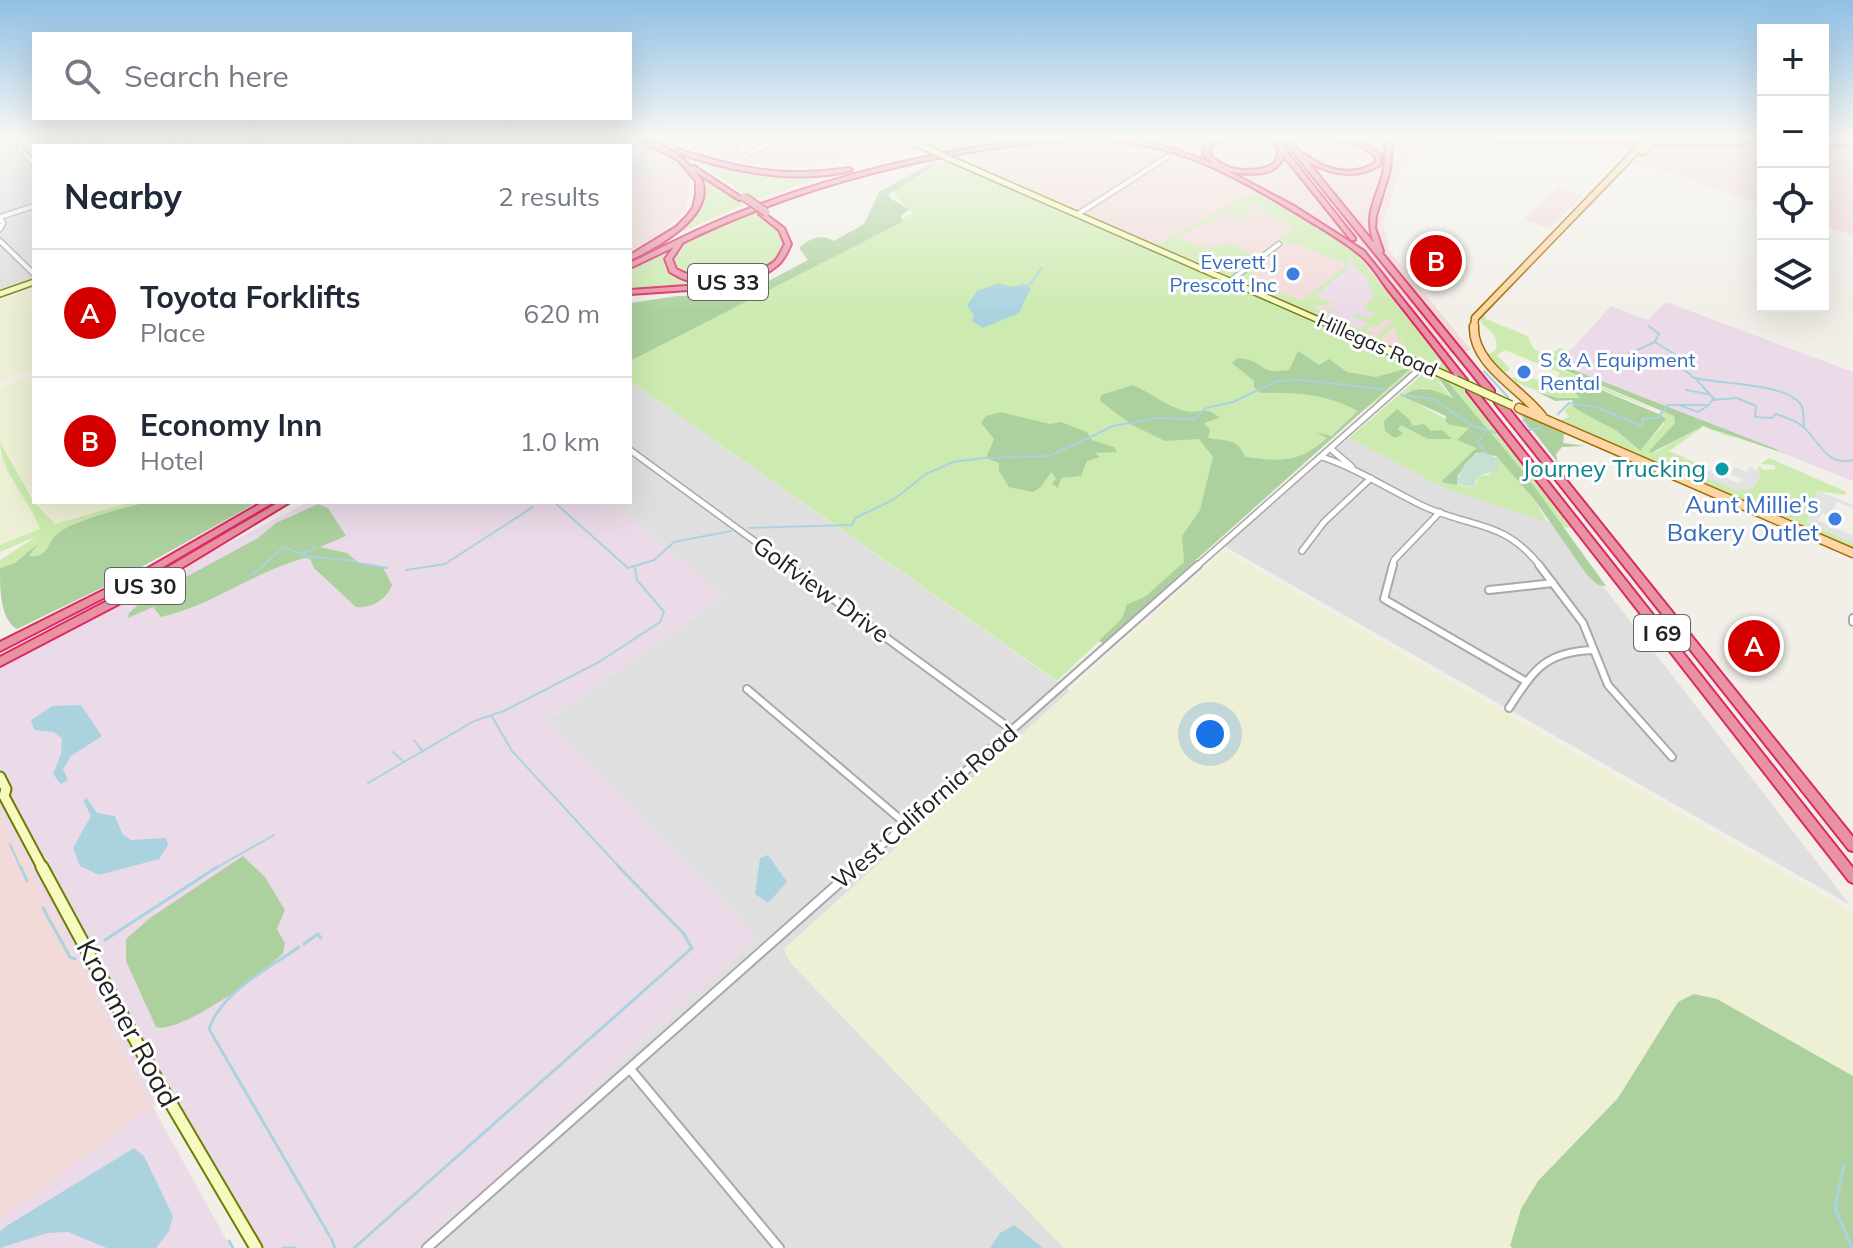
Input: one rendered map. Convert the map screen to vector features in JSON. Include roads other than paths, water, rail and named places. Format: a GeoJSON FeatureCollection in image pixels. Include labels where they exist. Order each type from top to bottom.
{"type":"FeatureCollection","features":[{"type":"Feature","properties":{"kind":"highway"},"geometry":{"type":"LineString","coordinates":[[632,258],[677,229],[696,207],[697,195]]}},
{"type":"Feature","properties":{"kind":"highway","name":"US 33"},"geometry":{"type":"LineString","coordinates":[[719,221],[669,254],[668,264],[674,273],[694,281],[718,283],[746,278],[770,269],[785,254],[788,239],[782,229],[738,195]]}},
{"type":"Feature","properties":{"kind":"highway"},"geometry":{"type":"LineString","coordinates":[[632,258],[738,208],[779,195]]}},
{"type":"Feature","properties":{"kind":"highway"},"geometry":{"type":"LineString","coordinates":[[632,265],[719,221],[788,195]]}},
{"type":"Feature","properties":{"kind":"highway"},"geometry":{"type":"LineString","coordinates":[[1265,195],[1314,219],[1365,255]]}},
{"type":"Feature","properties":{"kind":"highway","name":"I 69"},"geometry":{"type":"LineString","coordinates":[[1318,195],[1853,877]]}},
{"type":"Feature","properties":{"kind":"highway","name":"I 69"},"geometry":{"type":"LineString","coordinates":[[1330,195],[1853,846]]}},
{"type":"Feature","properties":{"kind":"highway"},"geometry":{"type":"LineString","coordinates":[[1380,195],[1372,228],[1385,264]]}},
{"type":"Feature","properties":{"kind":"highway"},"geometry":{"type":"LineString","coordinates":[[632,292],[732,285],[773,271],[789,259],[795,243],[790,231],[764,213]]}},
{"type":"Feature","properties":{"kind":"highway","name":"US 30"},"geometry":{"type":"LineString","coordinates":[[0,647],[153,569],[267,504]]}},
{"type":"Feature","properties":{"kind":"highway","name":"US 30"},"geometry":{"type":"LineString","coordinates":[[0,662],[150,583],[283,504]]}},
{"type":"Feature","properties":{"kind":"main road","name":"Hillegas Road"},"geometry":{"type":"LineString","coordinates":[[1034,195],[1853,553]]}},
{"type":"Feature","properties":{"kind":"main road"},"geometry":{"type":"LineString","coordinates":[[1542,416],[1530,397],[1501,375],[1481,353],[1473,333],[1476,315],[1594,195]]}},
{"type":"Feature","properties":{"kind":"main road"},"geometry":{"type":"LineString","coordinates":[[0,294],[32,282]]}},
{"type":"Feature","properties":{"kind":"main road"},"geometry":{"type":"LineString","coordinates":[[1523,408],[1532,403],[1530,397]]}},
{"type":"Feature","properties":{"kind":"main road","name":"Kroemer Road"},"geometry":{"type":"LineString","coordinates":[[0,777],[6,789],[2,796],[156,1078],[256,1248]]}},
{"type":"Feature","properties":{"kind":"street"},"geometry":{"type":"LineString","coordinates":[[1078,214],[1107,195]]}},
{"type":"Feature","properties":{"kind":"street"},"geometry":{"type":"LineString","coordinates":[[0,229],[3,223],[0,217],[32,207]]}},
{"type":"Feature","properties":{"kind":"street"},"geometry":{"type":"LineString","coordinates":[[0,241],[32,280]]}},
{"type":"Feature","properties":{"kind":"street"},"geometry":{"type":"LineString","coordinates":[[1230,281],[1279,244]]}},
{"type":"Feature","properties":{"kind":"street"},"geometry":{"type":"LineString","coordinates":[[25,268],[32,273]]}},
{"type":"Feature","properties":{"kind":"street","name":"West California Road"},"geometry":{"type":"LineString","coordinates":[[427,1248],[1423,366]]}},
{"type":"Feature","properties":{"kind":"street"},"geometry":{"type":"LineString","coordinates":[[1331,449],[1371,478],[1440,512],[1520,541],[1583,623],[1613,691],[1672,757]]}},
{"type":"Feature","properties":{"kind":"street","name":"Golfview Drive"},"geometry":{"type":"LineString","coordinates":[[632,451],[1012,730]]}},
{"type":"Feature","properties":{"kind":"street"},"geometry":{"type":"LineString","coordinates":[[1322,457],[1352,467]]}},
{"type":"Feature","properties":{"kind":"street"},"geometry":{"type":"LineString","coordinates":[[1302,551],[1324,522],[1371,478]]}},
{"type":"Feature","properties":{"kind":"street"},"geometry":{"type":"LineString","coordinates":[[1440,512],[1394,560],[1384,599],[1527,682]]}},
{"type":"Feature","properties":{"kind":"street"},"geometry":{"type":"LineString","coordinates":[[1489,590],[1553,583]]}},
{"type":"Feature","properties":{"kind":"street"},"geometry":{"type":"LineString","coordinates":[[1509,708],[1549,656],[1564,651],[1593,650]]}},
{"type":"Feature","properties":{"kind":"street"},"geometry":{"type":"LineString","coordinates":[[747,689],[906,824]]}},
{"type":"Feature","properties":{"kind":"street"},"geometry":{"type":"LineString","coordinates":[[630,1069],[779,1248]]}},
{"type":"Feature","properties":{"kind":"water"},"geometry":{"type":"Polygon","coordinates":[[[1000,283],[1011,287],[1025,284],[1031,288],[1019,313],[983,328],[972,321],[974,315],[967,305],[977,291],[1000,283]]]}},
{"type":"Feature","properties":{"kind":"water"},"geometry":{"type":"Polygon","coordinates":[[[81,705],[102,736],[71,756],[63,769],[68,780],[61,784],[53,774],[61,754],[62,738],[53,732],[34,730],[31,720],[52,706],[81,705]]]}},
{"type":"Feature","properties":{"kind":"water"},"geometry":{"type":"Polygon","coordinates":[[[86,797],[97,813],[115,816],[123,835],[131,840],[166,838],[168,845],[159,859],[99,875],[80,866],[73,848],[91,816],[84,802],[86,797]]]}},
{"type":"Feature","properties":{"kind":"water"},"geometry":{"type":"Polygon","coordinates":[[[768,855],[787,882],[768,903],[755,894],[760,858],[768,855]]]}},
{"type":"Feature","properties":{"kind":"water"},"geometry":{"type":"Polygon","coordinates":[[[134,1148],[144,1156],[173,1216],[169,1231],[156,1248],[107,1248],[68,1232],[47,1233],[0,1248],[0,1231],[8,1225],[134,1148]]]}},
{"type":"Feature","properties":{"kind":"water"},"geometry":{"type":"Polygon","coordinates":[[[1014,1225],[1043,1248],[990,1248],[1000,1233],[1014,1225]]]}},
{"type":"Feature","properties":{"kind":"waterway"},"geometry":{"type":"LineString","coordinates":[[1029,285],[1042,268]]}},
{"type":"Feature","properties":{"kind":"waterway"},"geometry":{"type":"LineString","coordinates":[[1649,326],[1659,334],[1655,341]]}},
{"type":"Feature","properties":{"kind":"waterway"},"geometry":{"type":"LineString","coordinates":[[1628,354],[1655,342],[1676,355],[1677,364],[1691,375]]}},
{"type":"Feature","properties":{"kind":"waterway"},"geometry":{"type":"LineString","coordinates":[[1484,371],[1508,397]]}},
{"type":"Feature","properties":{"kind":"waterway"},"geometry":{"type":"LineString","coordinates":[[1692,377],[1784,393],[1802,407],[1804,426]]}},
{"type":"Feature","properties":{"kind":"waterway"},"geometry":{"type":"LineString","coordinates":[[1696,379],[1715,400]]}},
{"type":"Feature","properties":{"kind":"waterway"},"geometry":{"type":"LineString","coordinates":[[749,528],[852,525],[855,518],[893,500],[926,474],[953,462],[1050,456],[1113,426],[1157,418],[1194,419],[1206,408],[1233,402],[1277,381],[1304,380],[1386,390]]}},
{"type":"Feature","properties":{"kind":"waterway"},"geometry":{"type":"LineString","coordinates":[[1686,390],[1708,394]]}},
{"type":"Feature","properties":{"kind":"waterway"},"geometry":{"type":"LineString","coordinates":[[1401,395],[1434,399],[1471,425],[1496,433]]}},
{"type":"Feature","properties":{"kind":"waterway"},"geometry":{"type":"LineString","coordinates":[[1715,400],[1737,398],[1756,406],[1755,417],[1772,418],[1776,414],[1792,420],[1801,425],[1829,456],[1843,461],[1853,460]]}},
{"type":"Feature","properties":{"kind":"waterway"},"geometry":{"type":"LineString","coordinates":[[1709,405],[1715,400]]}},
{"type":"Feature","properties":{"kind":"waterway"},"geometry":{"type":"LineString","coordinates":[[1558,414],[1569,403],[1596,407],[1642,426],[1643,419],[1657,418],[1668,405],[1679,405]]}},
{"type":"Feature","properties":{"kind":"waterway"},"geometry":{"type":"LineString","coordinates":[[1679,405],[1709,405]]}},
{"type":"Feature","properties":{"kind":"waterway"},"geometry":{"type":"LineString","coordinates":[[1679,405],[1698,412],[1709,405]]}},
{"type":"Feature","properties":{"kind":"waterway"},"geometry":{"type":"LineString","coordinates":[[1523,420],[1532,430]]}},
{"type":"Feature","properties":{"kind":"waterway"},"geometry":{"type":"LineString","coordinates":[[1532,430],[1540,428]]}},
{"type":"Feature","properties":{"kind":"waterway"},"geometry":{"type":"LineString","coordinates":[[1485,434],[1477,442],[1487,453]]}},
{"type":"Feature","properties":{"kind":"waterway"},"geometry":{"type":"LineString","coordinates":[[556,504],[628,568],[654,560],[674,542],[731,531]]}},
{"type":"Feature","properties":{"kind":"waterway"},"geometry":{"type":"LineString","coordinates":[[406,570],[445,564],[533,507]]}},
{"type":"Feature","properties":{"kind":"waterway"},"geometry":{"type":"LineString","coordinates":[[252,575],[284,547],[306,556],[355,561]]}},
{"type":"Feature","properties":{"kind":"waterway"},"geometry":{"type":"LineString","coordinates":[[303,553],[316,548]]}},
{"type":"Feature","properties":{"kind":"waterway"},"geometry":{"type":"LineString","coordinates":[[359,563],[387,568]]}},
{"type":"Feature","properties":{"kind":"waterway"},"geometry":{"type":"LineString","coordinates":[[491,715],[599,662],[660,622],[664,612],[637,580],[635,568]]}},
{"type":"Feature","properties":{"kind":"waterway"},"geometry":{"type":"LineString","coordinates":[[422,751],[474,721],[491,715]]}},
{"type":"Feature","properties":{"kind":"waterway"},"geometry":{"type":"LineString","coordinates":[[491,715],[512,751],[621,869]]}},
{"type":"Feature","properties":{"kind":"waterway"},"geometry":{"type":"LineString","coordinates":[[414,740],[422,751]]}},
{"type":"Feature","properties":{"kind":"waterway"},"geometry":{"type":"LineString","coordinates":[[404,762],[422,751]]}},
{"type":"Feature","properties":{"kind":"waterway"},"geometry":{"type":"LineString","coordinates":[[393,752],[404,762]]}},
{"type":"Feature","properties":{"kind":"waterway"},"geometry":{"type":"LineString","coordinates":[[368,783],[404,762]]}},
{"type":"Feature","properties":{"kind":"waterway"},"geometry":{"type":"LineString","coordinates":[[214,869],[274,835]]}},
{"type":"Feature","properties":{"kind":"waterway"},"geometry":{"type":"LineString","coordinates":[[10,844],[21,869]]}},
{"type":"Feature","properties":{"kind":"waterway"},"geometry":{"type":"LineString","coordinates":[[21,867],[27,881]]}},
{"type":"Feature","properties":{"kind":"waterway"},"geometry":{"type":"LineString","coordinates":[[105,940],[217,867]]}},
{"type":"Feature","properties":{"kind":"waterway"},"geometry":{"type":"LineString","coordinates":[[354,1248],[692,948],[683,933],[619,867]]}},
{"type":"Feature","properties":{"kind":"waterway"},"geometry":{"type":"LineString","coordinates":[[43,908],[70,957],[75,959]]}},
{"type":"Feature","properties":{"kind":"waterway"},"geometry":{"type":"LineString","coordinates":[[304,944],[318,934],[321,938]]}},
{"type":"Feature","properties":{"kind":"waterway"},"geometry":{"type":"LineString","coordinates":[[299,947],[235,992],[215,1015],[209,1029],[329,1235]]}},
{"type":"Feature","properties":{"kind":"waterway"},"geometry":{"type":"LineString","coordinates":[[1844,1164],[1835,1208],[1852,1248]]}},
{"type":"Feature","properties":{"kind":"waterway"},"geometry":{"type":"LineString","coordinates":[[331,1238],[335,1248]]}},
{"type":"Feature","properties":{"kind":"waterway"},"geometry":{"type":"LineString","coordinates":[[229,1241],[233,1248]]}},
{"type":"Feature","properties":{"kind":"waterway"},"geometry":{"type":"LineString","coordinates":[[283,1248],[295,1248]]}},
{"type":"Feature","properties":{"kind":"place","name":"Economy Inn"},"geometry":{"type":"Point","coordinates":[1436,261]}},
{"type":"Feature","properties":{"kind":"place","name":"Everett J Prescott Inc"},"geometry":{"type":"Point","coordinates":[1293,274]}},
{"type":"Feature","properties":{"kind":"place","name":"S & A Equipment Rental"},"geometry":{"type":"Point","coordinates":[1524,372]}},
{"type":"Feature","properties":{"kind":"place","name":"Journey Trucking"},"geometry":{"type":"Point","coordinates":[1722,469]}},
{"type":"Feature","properties":{"kind":"place","name":"Aunt Millie's Bakery Outlet"},"geometry":{"type":"Point","coordinates":[1835,519]}},
{"type":"Feature","properties":{"kind":"place","name":"Toyota Forklifts"},"geometry":{"type":"Point","coordinates":[1754,646]}}]}
